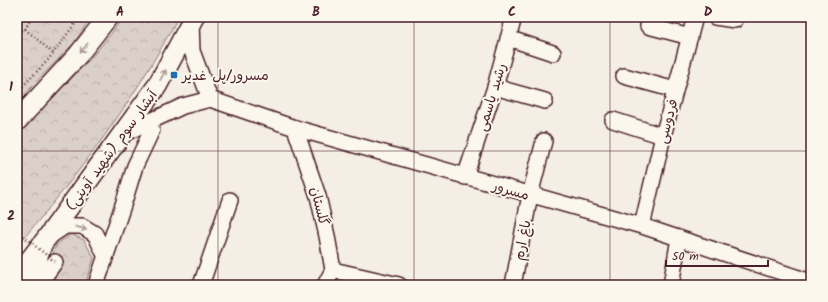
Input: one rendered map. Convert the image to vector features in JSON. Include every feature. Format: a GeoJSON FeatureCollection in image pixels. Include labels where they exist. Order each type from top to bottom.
{"type":"FeatureCollection","features":[{"type":"Feature","properties":{"kind":"main road"},"geometry":{"type":"LineString","coordinates":[[17,120],[78,55],[108,17]]}},
{"type":"Feature","properties":{"kind":"main road","name":"آبشار سوم (شهید آوینی)"},"geometry":{"type":"LineString","coordinates":[[28,278],[46,239],[158,86],[192,20]]}},
{"type":"Feature","properties":{"kind":"street","name":"رشید یاسمی"},"geometry":{"type":"LineString","coordinates":[[465,177],[495,87],[514,17]]}},
{"type":"Feature","properties":{"kind":"street","name":"فردوسی"},"geometry":{"type":"LineString","coordinates":[[642,226],[663,136],[695,17]]}},
{"type":"Feature","properties":{"kind":"street"},"geometry":{"type":"LineString","coordinates":[[715,17],[735,20]]}},
{"type":"Feature","properties":{"kind":"street"},"geometry":{"type":"LineString","coordinates":[[123,134],[183,106],[210,99],[192,51],[192,20]]}},
{"type":"Feature","properties":{"kind":"street"},"geometry":{"type":"LineString","coordinates":[[648,26],[690,37]]}},
{"type":"Feature","properties":{"kind":"street"},"geometry":{"type":"LineString","coordinates":[[508,38],[552,53]]}},
{"type":"Feature","properties":{"kind":"street"},"geometry":{"type":"LineString","coordinates":[[624,76],[675,90]]}},
{"type":"Feature","properties":{"kind":"street"},"geometry":{"type":"LineString","coordinates":[[495,87],[545,100]]}},
{"type":"Feature","properties":{"kind":"street","name":"مسرور"},"geometry":{"type":"LineString","coordinates":[[210,99],[295,128],[642,226],[811,282]]}},
{"type":"Feature","properties":{"kind":"street"},"geometry":{"type":"LineString","coordinates":[[613,120],[663,136]]}},
{"type":"Feature","properties":{"kind":"street","name":"گلستان"},"geometry":{"type":"LineString","coordinates":[[295,128],[318,196],[333,270]]}},
{"type":"Feature","properties":{"kind":"street"},"geometry":{"type":"LineString","coordinates":[[96,285],[135,166],[152,130]]}},
{"type":"Feature","properties":{"kind":"street","name":"باغ ارم"},"geometry":{"type":"LineString","coordinates":[[513,285],[530,195],[544,141]]}},
{"type":"Feature","properties":{"kind":"street"},"geometry":{"type":"LineString","coordinates":[[201,285],[230,200]]}},
{"type":"Feature","properties":{"kind":"street"},"geometry":{"type":"LineString","coordinates":[[46,239],[65,226],[82,226],[95,234],[105,255]]}},
{"type":"Feature","properties":{"kind":"street"},"geometry":{"type":"LineString","coordinates":[[670,285],[679,238]]}},
{"type":"Feature","properties":{"kind":"street"},"geometry":{"type":"LineString","coordinates":[[28,278],[45,276],[55,262]]}},
{"type":"Feature","properties":{"kind":"street"},"geometry":{"type":"LineString","coordinates":[[326,285],[333,270],[399,285]]}},
{"type":"Feature","properties":{"kind":"path"},"geometry":{"type":"LineString","coordinates":[[17,31],[25,29],[32,17]]}},
{"type":"Feature","properties":{"kind":"path"},"geometry":{"type":"LineString","coordinates":[[17,92],[53,53],[80,17]]}},
{"type":"Feature","properties":{"kind":"path"},"geometry":{"type":"LineString","coordinates":[[25,29],[53,53]]}},
{"type":"Feature","properties":{"kind":"path"},"geometry":{"type":"LineString","coordinates":[[17,231],[55,262]]}},
{"type":"Feature","properties":{"kind":"green space"},"geometry":{"type":"Polygon","coordinates":[[[17,17],[91,17],[74,43],[35,83],[17,105],[17,17]]]}},
{"type":"Feature","properties":{"kind":"green space"},"geometry":{"type":"Polygon","coordinates":[[[123,17],[178,17],[143,78],[104,136],[62,192],[17,246],[17,137],[99,49],[123,17]]]}},
{"type":"Feature","properties":{"kind":"green space"},"geometry":{"type":"Polygon","coordinates":[[[71,234],[84,240],[94,258],[85,285],[41,285],[56,245],[71,234]]]}},
{"type":"Feature","properties":{"kind":"place","name":"مسرور/پل غدیر"},"geometry":{"type":"Point","coordinates":[174,75]}}]}
